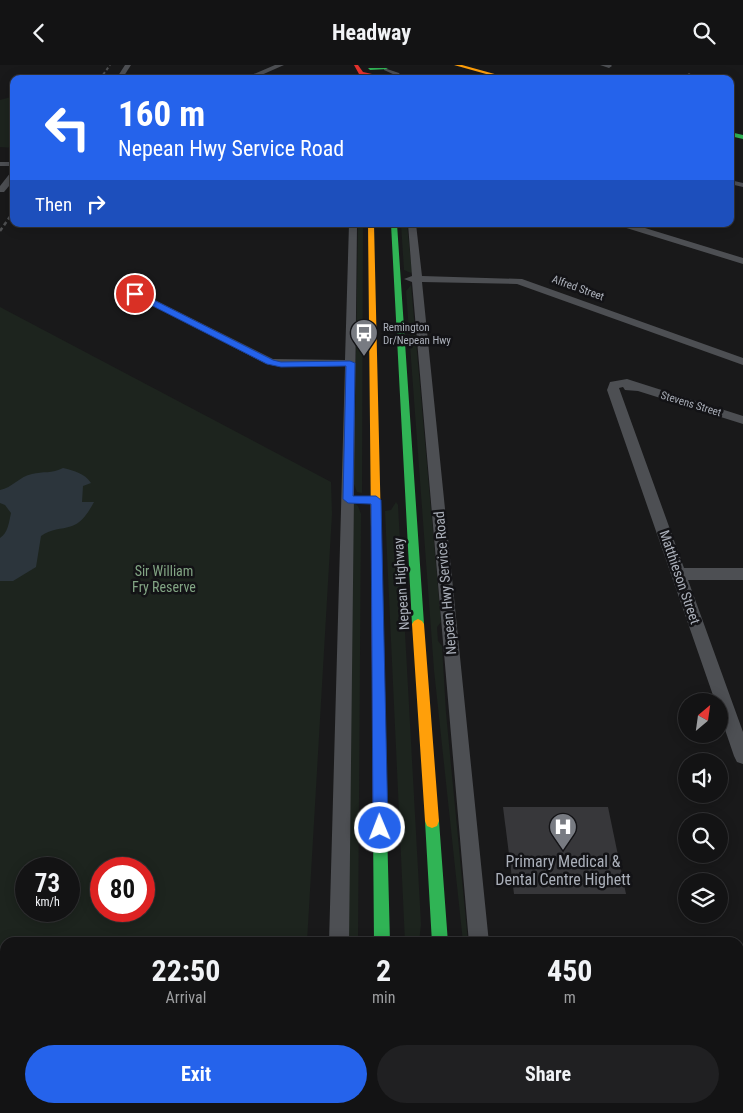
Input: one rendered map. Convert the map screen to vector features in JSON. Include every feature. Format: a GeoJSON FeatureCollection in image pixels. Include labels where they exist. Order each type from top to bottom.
{"type":"FeatureCollection","features":[{"type":"Feature","properties":{"kind":"main road"},"geometry":{"type":"LineString","coordinates":[[356,65],[357,69],[370,73],[387,69]]}},
{"type":"Feature","properties":{"kind":"main road"},"geometry":{"type":"LineString","coordinates":[[456,65],[495,75]]}},
{"type":"Feature","properties":{"kind":"main road","name":"Nepean Highway"},"geometry":{"type":"LineString","coordinates":[[371,227],[366,500],[382,937]]}},
{"type":"Feature","properties":{"kind":"main road","name":"Nepean Highway"},"geometry":{"type":"LineString","coordinates":[[394,227],[406,500],[440,937]]}},
{"type":"Feature","properties":{"kind":"street"},"geometry":{"type":"LineString","coordinates":[[255,75],[281,65]]}},
{"type":"Feature","properties":{"kind":"street"},"geometry":{"type":"LineString","coordinates":[[0,192],[10,179]]}},
{"type":"Feature","properties":{"kind":"street"},"geometry":{"type":"LineString","coordinates":[[339,937],[366,500],[350,363],[352,227]]}},
{"type":"Feature","properties":{"kind":"street","name":"Nepean Hwy Service Road"},"geometry":{"type":"LineString","coordinates":[[412,227],[478,937]]}},
{"type":"Feature","properties":{"kind":"street"},"geometry":{"type":"LineString","coordinates":[[633,227],[743,261]]}},
{"type":"Feature","properties":{"kind":"street","name":"Alfred Street"},"geometry":{"type":"LineString","coordinates":[[397,279],[504,279],[524,282],[743,362]]}},
{"type":"Feature","properties":{"kind":"street"},"geometry":{"type":"LineString","coordinates":[[135,294],[270,362],[281,364],[350,363]]}},
{"type":"Feature","properties":{"kind":"street","name":"Stevens Street"},"geometry":{"type":"LineString","coordinates":[[622,390],[638,388],[743,420]]}},
{"type":"Feature","properties":{"kind":"street","name":"Matthieson Street"},"geometry":{"type":"LineString","coordinates":[[622,390],[679,574],[743,756]]}},
{"type":"Feature","properties":{"kind":"street"},"geometry":{"type":"LineString","coordinates":[[679,574],[743,574]]}},
{"type":"Feature","properties":{"kind":"green space"},"geometry":{"type":"Polygon","coordinates":[[[10,97],[10,148],[0,147],[0,100],[10,97]]]}},
{"type":"Feature","properties":{"kind":"green space"},"geometry":{"type":"Polygon","coordinates":[[[358,227],[363,227],[362,493],[357,492],[354,484],[358,227]]]}},
{"type":"Feature","properties":{"kind":"green space"},"geometry":{"type":"Polygon","coordinates":[[[401,227],[407,227],[412,272],[404,270],[401,227]]]}},
{"type":"Feature","properties":{"kind":"green space"},"geometry":{"type":"Polygon","coordinates":[[[411,285],[441,622],[437,627],[438,641],[442,646],[446,713],[468,937],[462,937],[434,670],[406,291],[411,285]]]}},
{"type":"Feature","properties":{"kind":"green space","name":"Sir William Fry Reserve"},"geometry":{"type":"Polygon","coordinates":[[[0,307],[331,482],[332,514],[307,937],[0,937],[0,307]]]}},
{"type":"Feature","properties":{"kind":"green space"},"geometry":{"type":"Polygon","coordinates":[[[352,501],[358,506],[361,514],[358,937],[346,937],[352,501]]]}},
{"type":"Feature","properties":{"kind":"green space"},"geometry":{"type":"Polygon","coordinates":[[[396,502],[398,505],[421,924],[420,937],[405,937],[385,511],[391,510],[396,502]]]}},
{"type":"Feature","properties":{"kind":"shaded area"},"geometry":{"type":"Polygon","coordinates":[[[63,468],[79,473],[91,483],[83,486],[82,502],[94,502],[85,516],[76,524],[52,530],[41,536],[36,567],[13,581],[0,581],[0,538],[9,524],[11,513],[5,505],[0,503],[0,490],[28,475],[63,468]]]}},
{"type":"Feature","properties":{"kind":"building","name":"Primary Medical & Dental Centre Highett"},"geometry":{"type":"Polygon","coordinates":[[[503,807],[608,807],[626,894],[514,894],[503,807]]]}},
{"type":"Feature","properties":{"kind":"railway"},"geometry":{"type":"LineString","coordinates":[[103,75],[110,65]]}},
{"type":"Feature","properties":{"kind":"railway"},"geometry":{"type":"LineString","coordinates":[[0,231],[10,217]]}},
{"type":"Feature","properties":{"kind":"traffic: fast"},"geometry":{"type":"LineString","coordinates":[[370,69],[386,69]]}},
{"type":"Feature","properties":{"kind":"traffic: fast"},"geometry":{"type":"LineString","coordinates":[[734,135],[743,137]]}},
{"type":"Feature","properties":{"kind":"traffic: fast"},"geometry":{"type":"LineString","coordinates":[[394,227],[418,624]]}},
{"type":"Feature","properties":{"kind":"traffic: fast"},"geometry":{"type":"LineString","coordinates":[[432,821],[440,937]]}},
{"type":"Feature","properties":{"kind":"traffic: fast"},"geometry":{"type":"LineString","coordinates":[[380,828],[382,937]]}},
{"type":"Feature","properties":{"kind":"traffic: slow"},"geometry":{"type":"LineString","coordinates":[[456,65],[495,75]]}},
{"type":"Feature","properties":{"kind":"traffic: slow"},"geometry":{"type":"LineString","coordinates":[[371,227],[376,527]]}},
{"type":"Feature","properties":{"kind":"traffic: slow"},"geometry":{"type":"LineString","coordinates":[[418,624],[432,821]]}},
{"type":"Feature","properties":{"kind":"traffic: jam"},"geometry":{"type":"LineString","coordinates":[[356,65],[361,73],[370,74]]}},
{"type":"Feature","properties":{"kind":"traffic: jam"},"geometry":{"type":"LineString","coordinates":[[376,527],[380,828]]}},
{"type":"Feature","properties":{"kind":"place","name":"Remington Dr/Nepean Hwy"},"geometry":{"type":"Point","coordinates":[364,357]}},
{"type":"Feature","properties":{"kind":"place","name":"Primary Medical & Dental Centre Highett"},"geometry":{"type":"Point","coordinates":[563,851]}},
{"type":"Feature","properties":{"kind":"route"},"geometry":{"type":"LineString","coordinates":[[135,294],[270,362],[281,364],[350,363],[348,499],[376,500],[380,828]]}}]}
